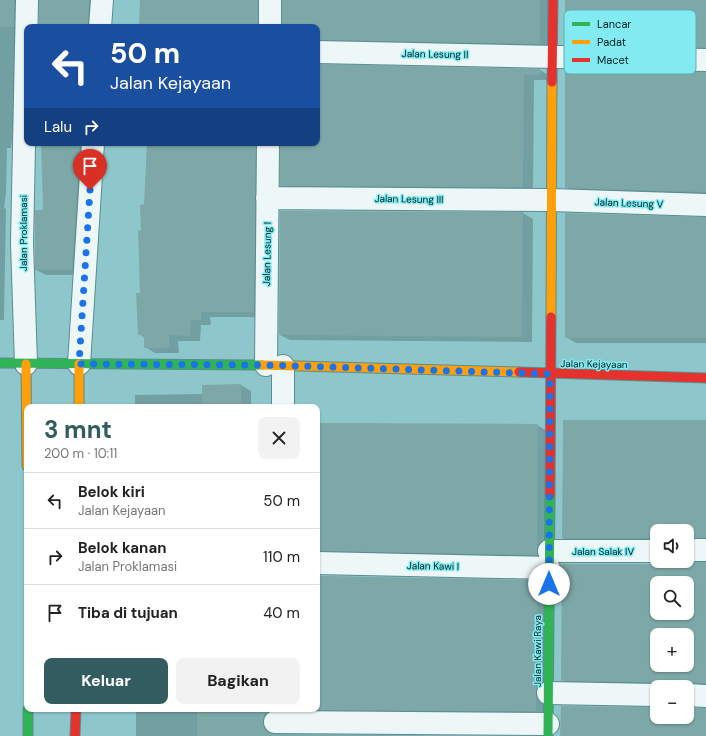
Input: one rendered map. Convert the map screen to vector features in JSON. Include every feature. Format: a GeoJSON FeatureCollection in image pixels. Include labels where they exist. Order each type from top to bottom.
{"type":"FeatureCollection","features":[{"type":"Feature","properties":{"kind":"street","name":"Jalan Proklamasi"},"geometry":{"type":"LineString","coordinates":[[27,0],[27,24]]}},
{"type":"Feature","properties":{"kind":"street"},"geometry":{"type":"LineString","coordinates":[[100,24],[102,0]]}},
{"type":"Feature","properties":{"kind":"street"},"geometry":{"type":"LineString","coordinates":[[270,0],[270,24]]}},
{"type":"Feature","properties":{"kind":"street","name":"Jalan Kawi Raya"},"geometry":{"type":"LineString","coordinates":[[548,730],[553,0]]}},
{"type":"Feature","properties":{"kind":"street","name":"Jalan Lesung II"},"geometry":{"type":"LineString","coordinates":[[320,52],[564,57]]}},
{"type":"Feature","properties":{"kind":"street","name":"Jalan Lesung II"},"geometry":{"type":"LineString","coordinates":[[696,60],[706,60]]}},
{"type":"Feature","properties":{"kind":"street","name":"Jalan Proklamasi"},"geometry":{"type":"LineString","coordinates":[[24,146],[22,243],[26,404]]}},
{"type":"Feature","properties":{"kind":"street"},"geometry":{"type":"LineString","coordinates":[[79,404],[79,364],[93,146]]}},
{"type":"Feature","properties":{"kind":"street","name":"Jalan Lesung I"},"geometry":{"type":"LineString","coordinates":[[268,146],[267,198],[274,366],[282,404]]}},
{"type":"Feature","properties":{"kind":"street","name":"Jalan Lesung III"},"geometry":{"type":"LineString","coordinates":[[267,198],[551,200]]}},
{"type":"Feature","properties":{"kind":"street","name":"Jalan Lesung V"},"geometry":{"type":"LineString","coordinates":[[551,200],[706,205]]}},
{"type":"Feature","properties":{"kind":"street","name":"Jalan Kejayaan"},"geometry":{"type":"LineString","coordinates":[[0,363],[274,366],[706,378]]}},
{"type":"Feature","properties":{"kind":"street"},"geometry":{"type":"LineString","coordinates":[[694,550],[706,550]]}},
{"type":"Feature","properties":{"kind":"street","name":"Jalan Salak IV"},"geometry":{"type":"LineString","coordinates":[[549,560],[650,552]]}},
{"type":"Feature","properties":{"kind":"street","name":"Jalan Kawi I"},"geometry":{"type":"LineString","coordinates":[[320,563],[549,560]]}},
{"type":"Feature","properties":{"kind":"street"},"geometry":{"type":"LineString","coordinates":[[548,693],[650,695]]}},
{"type":"Feature","properties":{"kind":"street"},"geometry":{"type":"LineString","coordinates":[[694,695],[706,696]]}},
{"type":"Feature","properties":{"kind":"street"},"geometry":{"type":"LineString","coordinates":[[28,712],[28,736]]}},
{"type":"Feature","properties":{"kind":"street"},"geometry":{"type":"LineString","coordinates":[[75,736],[76,712]]}},
{"type":"Feature","properties":{"kind":"street"},"geometry":{"type":"LineString","coordinates":[[275,722],[548,730]]}},
{"type":"Feature","properties":{"kind":"building"},"geometry":{"type":"Polygon","coordinates":[[[0,0],[14,0],[14,27],[0,27],[0,0]]]}},
{"type":"Feature","properties":{"kind":"building"},"geometry":{"type":"Polygon","coordinates":[[[39,0],[89,0],[88,24],[39,24],[39,0]]]}},
{"type":"Feature","properties":{"kind":"building"},"geometry":{"type":"Polygon","coordinates":[[[140,0],[258,0],[258,24],[139,24],[140,0]]]}},
{"type":"Feature","properties":{"kind":"building"},"geometry":{"type":"Polygon","coordinates":[[[282,0],[540,0],[540,44],[320,40],[320,24],[282,24],[282,0]]]}},
{"type":"Feature","properties":{"kind":"building"},"geometry":{"type":"Polygon","coordinates":[[[565,0],[706,0],[706,48],[696,48],[696,10],[565,10],[565,0]]]}},
{"type":"Feature","properties":{"kind":"building"},"geometry":{"type":"Polygon","coordinates":[[[320,64],[540,69],[540,75],[524,75],[523,187],[280,186],[280,146],[320,146],[320,64]]]}},
{"type":"Feature","properties":{"kind":"building"},"geometry":{"type":"Polygon","coordinates":[[[696,72],[706,72],[706,192],[565,188],[565,74],[696,74],[696,72]]]}},
{"type":"Feature","properties":{"kind":"building"},"geometry":{"type":"Polygon","coordinates":[[[41,146],[80,146],[72,270],[35,270],[35,210],[43,210],[41,146]]]}},
{"type":"Feature","properties":{"kind":"building"},"geometry":{"type":"Polygon","coordinates":[[[147,146],[256,146],[254,312],[201,312],[201,320],[191,320],[190,336],[169,335],[169,348],[144,348],[144,335],[138,335],[136,293],[140,293],[138,231],[141,230],[140,205],[144,204],[147,146]]]}},
{"type":"Feature","properties":{"kind":"building"},"geometry":{"type":"Polygon","coordinates":[[[280,211],[523,212],[522,337],[279,335],[280,211]]]}},
{"type":"Feature","properties":{"kind":"building"},"geometry":{"type":"Polygon","coordinates":[[[565,213],[706,217],[706,338],[565,338],[565,213]]]}},
{"type":"Feature","properties":{"kind":"building"},"geometry":{"type":"Polygon","coordinates":[[[241,384],[241,404],[202,404],[202,385],[241,384]]]}},
{"type":"Feature","properties":{"kind":"building"},"geometry":{"type":"Polygon","coordinates":[[[563,420],[706,420],[706,538],[694,538],[694,524],[650,524],[650,538],[562,538],[563,420]]]}},
{"type":"Feature","properties":{"kind":"building"},"geometry":{"type":"Polygon","coordinates":[[[320,423],[538,424],[537,555],[320,551],[320,423]]]}},
{"type":"Feature","properties":{"kind":"building"},"geometry":{"type":"Polygon","coordinates":[[[694,562],[706,562],[706,683],[694,683],[694,680],[650,680],[650,682],[561,681],[562,564],[650,564],[650,568],[694,568],[694,562]]]}},
{"type":"Feature","properties":{"kind":"building"},"geometry":{"type":"Polygon","coordinates":[[[320,576],[537,580],[536,711],[320,710],[320,576]]]}},
{"type":"Feature","properties":{"kind":"building"},"geometry":{"type":"Polygon","coordinates":[[[561,706],[650,707],[650,724],[694,724],[694,708],[706,708],[706,736],[560,736],[561,706]]]}},
{"type":"Feature","properties":{"kind":"building"},"geometry":{"type":"Polygon","coordinates":[[[197,712],[268,712],[264,715],[264,728],[268,733],[275,734],[480,736],[197,736],[197,712]]]}},
{"type":"Feature","properties":{"kind":"traffic: fast"},"geometry":{"type":"LineString","coordinates":[[0,363],[262,365]]}},
{"type":"Feature","properties":{"kind":"traffic: fast"},"geometry":{"type":"LineString","coordinates":[[548,736],[550,495]]}},
{"type":"Feature","properties":{"kind":"traffic: fast"},"geometry":{"type":"LineString","coordinates":[[28,712],[28,736]]}},
{"type":"Feature","properties":{"kind":"traffic: slow"},"geometry":{"type":"LineString","coordinates":[[551,317],[552,82]]}},
{"type":"Feature","properties":{"kind":"traffic: slow"},"geometry":{"type":"LineString","coordinates":[[26,364],[26,404]]}},
{"type":"Feature","properties":{"kind":"traffic: slow"},"geometry":{"type":"LineString","coordinates":[[79,364],[79,404]]}},
{"type":"Feature","properties":{"kind":"traffic: slow"},"geometry":{"type":"LineString","coordinates":[[262,365],[519,372]]}},
{"type":"Feature","properties":{"kind":"traffic: jam"},"geometry":{"type":"LineString","coordinates":[[552,82],[553,0]]}},
{"type":"Feature","properties":{"kind":"traffic: jam"},"geometry":{"type":"LineString","coordinates":[[550,495],[551,317]]}},
{"type":"Feature","properties":{"kind":"traffic: jam"},"geometry":{"type":"LineString","coordinates":[[519,372],[706,378]]}},
{"type":"Feature","properties":{"kind":"traffic: jam"},"geometry":{"type":"LineString","coordinates":[[75,736],[76,712]]}},
{"type":"Feature","properties":{"kind":"route"},"geometry":{"type":"LineString","coordinates":[[90,190],[79,364],[266,365],[550,374],[549,584]]}}]}
